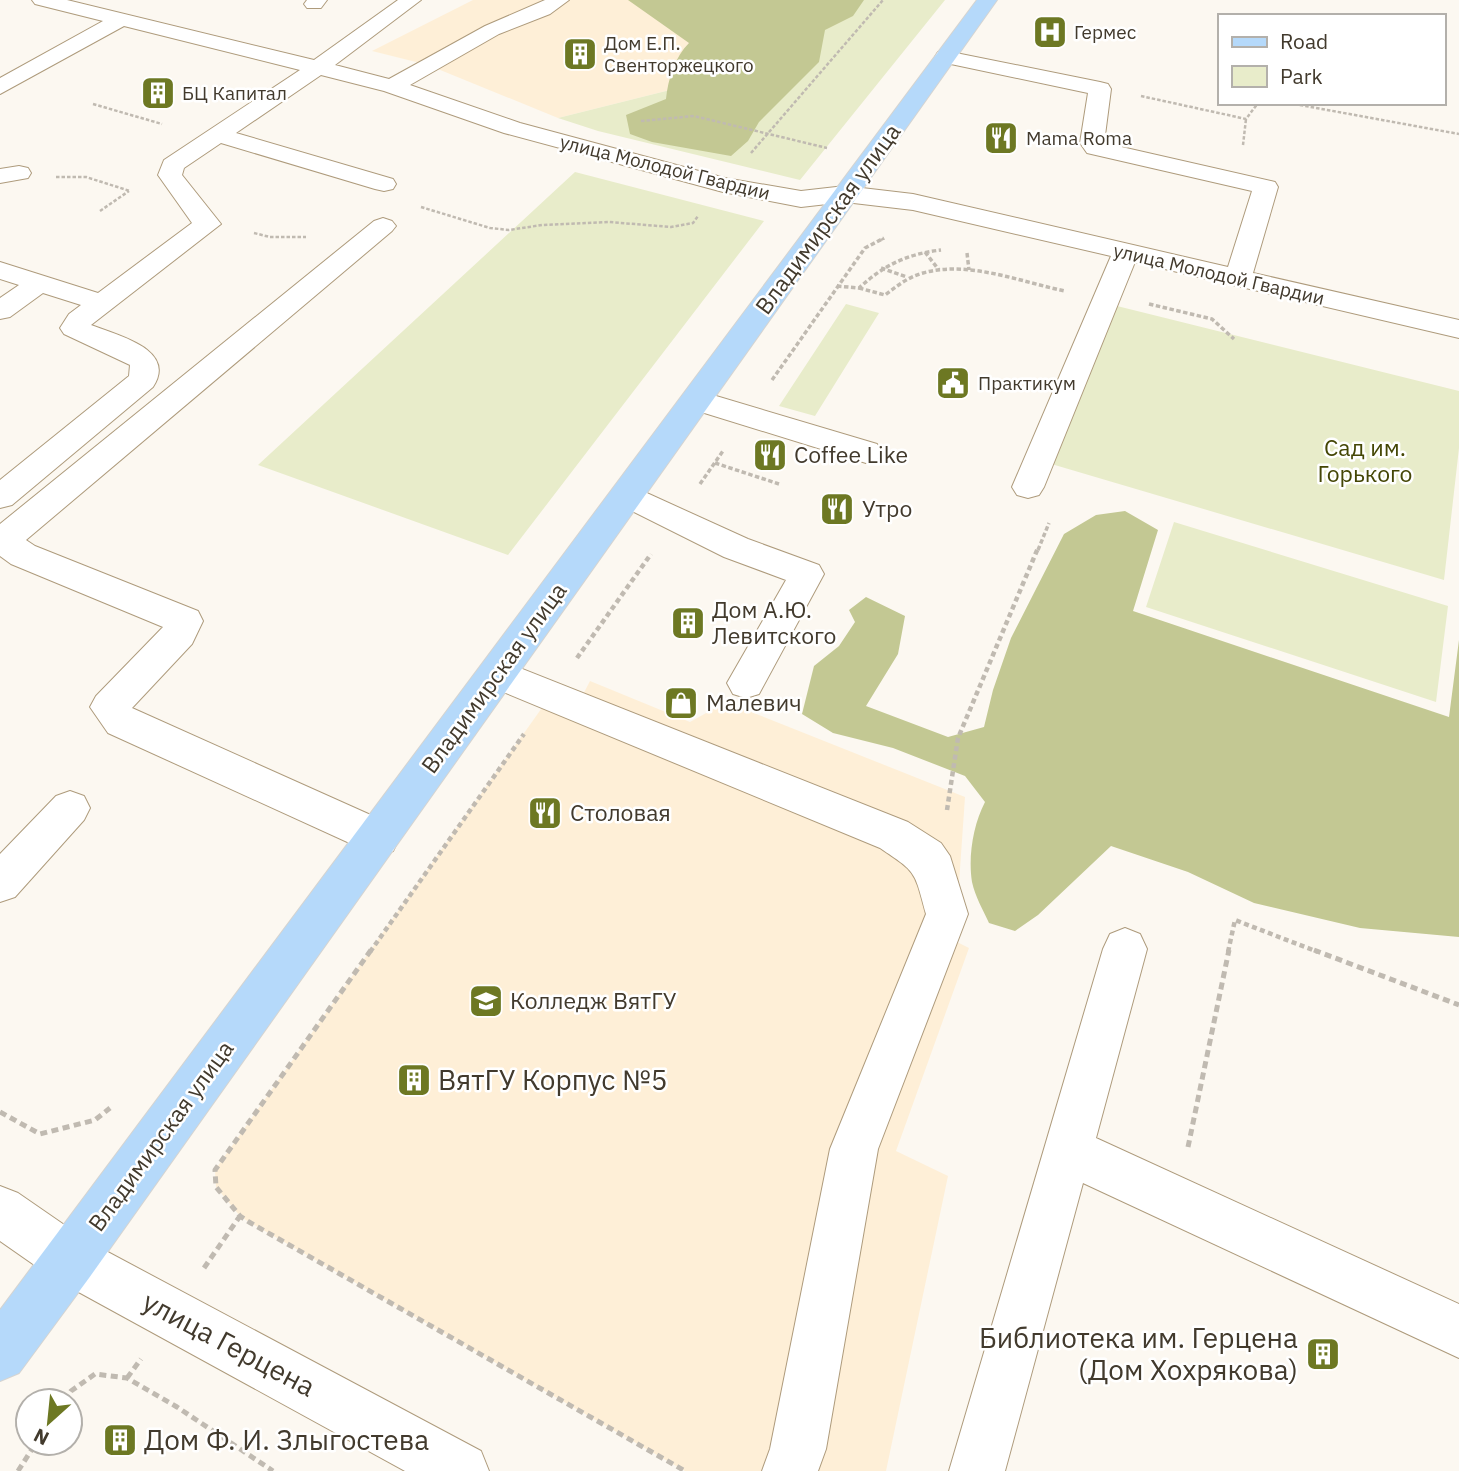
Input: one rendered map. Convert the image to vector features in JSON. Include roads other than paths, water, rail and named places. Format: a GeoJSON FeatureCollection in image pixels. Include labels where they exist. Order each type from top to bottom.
{"type":"FeatureCollection","features":[{"type":"Feature","properties":{"kind":"main road","name":"Владимирская улица"},"geometry":{"type":"LineString","coordinates":[[0,1354],[987,0]]}},
{"type":"Feature","properties":{"kind":"street","name":"улица Молодой Гвардии"},"geometry":{"type":"LineString","coordinates":[[42,0],[87,5],[120,20],[392,86],[512,128],[723,185],[801,199],[845,194],[914,202],[1459,329]]}},
{"type":"Feature","properties":{"kind":"street"},"geometry":{"type":"LineString","coordinates":[[0,497],[143,380],[145,362],[128,351],[74,328],[79,320],[208,224],[170,175],[173,165],[316,69],[411,0]]}},
{"type":"Feature","properties":{"kind":"street"},"geometry":{"type":"LineString","coordinates":[[392,86],[492,30],[543,10],[559,0]]}},
{"type":"Feature","properties":{"kind":"street"},"geometry":{"type":"LineString","coordinates":[[0,87],[120,20]]}},
{"type":"Feature","properties":{"kind":"street"},"geometry":{"type":"LineString","coordinates":[[946,57],[1100,89],[1092,143],[1095,148],[1266,187],[1238,279]]}},
{"type":"Feature","properties":{"kind":"street"},"geometry":{"type":"LineString","coordinates":[[218,135],[384,184]]}},
{"type":"Feature","properties":{"kind":"street"},"geometry":{"type":"LineString","coordinates":[[377,838],[121,722],[109,707],[179,634],[185,621],[23,555],[9,545],[10,534],[383,226]]}},
{"type":"Feature","properties":{"kind":"street"},"geometry":{"type":"LineString","coordinates":[[1028,487],[1125,253]]}},
{"type":"Feature","properties":{"kind":"street"},"geometry":{"type":"LineString","coordinates":[[0,270],[101,303]]}},
{"type":"Feature","properties":{"kind":"street"},"geometry":{"type":"LineString","coordinates":[[0,311],[40,283]]}},
{"type":"Feature","properties":{"kind":"street"},"geometry":{"type":"LineString","coordinates":[[696,400],[866,453]]}},
{"type":"Feature","properties":{"kind":"street"},"geometry":{"type":"LineString","coordinates":[[627,495],[736,548],[807,574],[747,683]]}},
{"type":"Feature","properties":{"kind":"street"},"geometry":{"type":"LineString","coordinates":[[497,674],[894,835],[926,856],[935,869],[947,914],[854,1149],[798,1449],[790,1471]]}},
{"type":"Feature","properties":{"kind":"street"},"geometry":{"type":"LineString","coordinates":[[0,883],[70,808]]}},
{"type":"Feature","properties":{"kind":"street"},"geometry":{"type":"LineString","coordinates":[[977,1471],[1125,949]]}},
{"type":"Feature","properties":{"kind":"street"},"geometry":{"type":"LineString","coordinates":[[1068,1151],[1459,1331]]}},
{"type":"Feature","properties":{"kind":"street","name":"улица Герцена"},"geometry":{"type":"LineString","coordinates":[[0,1211],[71,1260],[173,1312],[461,1471]]}},
{"type":"Feature","properties":{"kind":"place","name":"Гермес"},"geometry":{"type":"Point","coordinates":[1050,32]}},
{"type":"Feature","properties":{"kind":"place","name":"Дом Е.П. Свенторжецкого"},"geometry":{"type":"Point","coordinates":[580,54]}},
{"type":"Feature","properties":{"kind":"place","name":"БЦ Капитал"},"geometry":{"type":"Point","coordinates":[158,93]}},
{"type":"Feature","properties":{"kind":"place","name":"Mama Roma"},"geometry":{"type":"Point","coordinates":[1001,138]}},
{"type":"Feature","properties":{"kind":"place","name":"Практикум"},"geometry":{"type":"Point","coordinates":[953,383]}},
{"type":"Feature","properties":{"kind":"place","name":"Coffee Like"},"geometry":{"type":"Point","coordinates":[770,455]}},
{"type":"Feature","properties":{"kind":"place","name":"Утро"},"geometry":{"type":"Point","coordinates":[837,509]}},
{"type":"Feature","properties":{"kind":"place","name":"Дом А.Ю. Левитского"},"geometry":{"type":"Point","coordinates":[688,623]}},
{"type":"Feature","properties":{"kind":"place","name":"Малевич"},"geometry":{"type":"Point","coordinates":[681,703]}},
{"type":"Feature","properties":{"kind":"place","name":"Столовая"},"geometry":{"type":"Point","coordinates":[545,813]}},
{"type":"Feature","properties":{"kind":"place","name":"Колледж ВятГУ"},"geometry":{"type":"Point","coordinates":[486,1001]}},
{"type":"Feature","properties":{"kind":"place","name":"ВятГУ Корпус №5"},"geometry":{"type":"Point","coordinates":[414,1080]}},
{"type":"Feature","properties":{"kind":"place","name":"Библиотека им. Герцена (Дом Хохрякова)"},"geometry":{"type":"Point","coordinates":[1323,1354]}},
{"type":"Feature","properties":{"kind":"place","name":"Дом Ф. И. Злыгостева"},"geometry":{"type":"Point","coordinates":[120,1440]}},
{"type":"Feature","properties":{"kind":"park label","name":"Сад им. Горького"},"geometry":{"type":"Point","coordinates":[1365,461]}}]}
